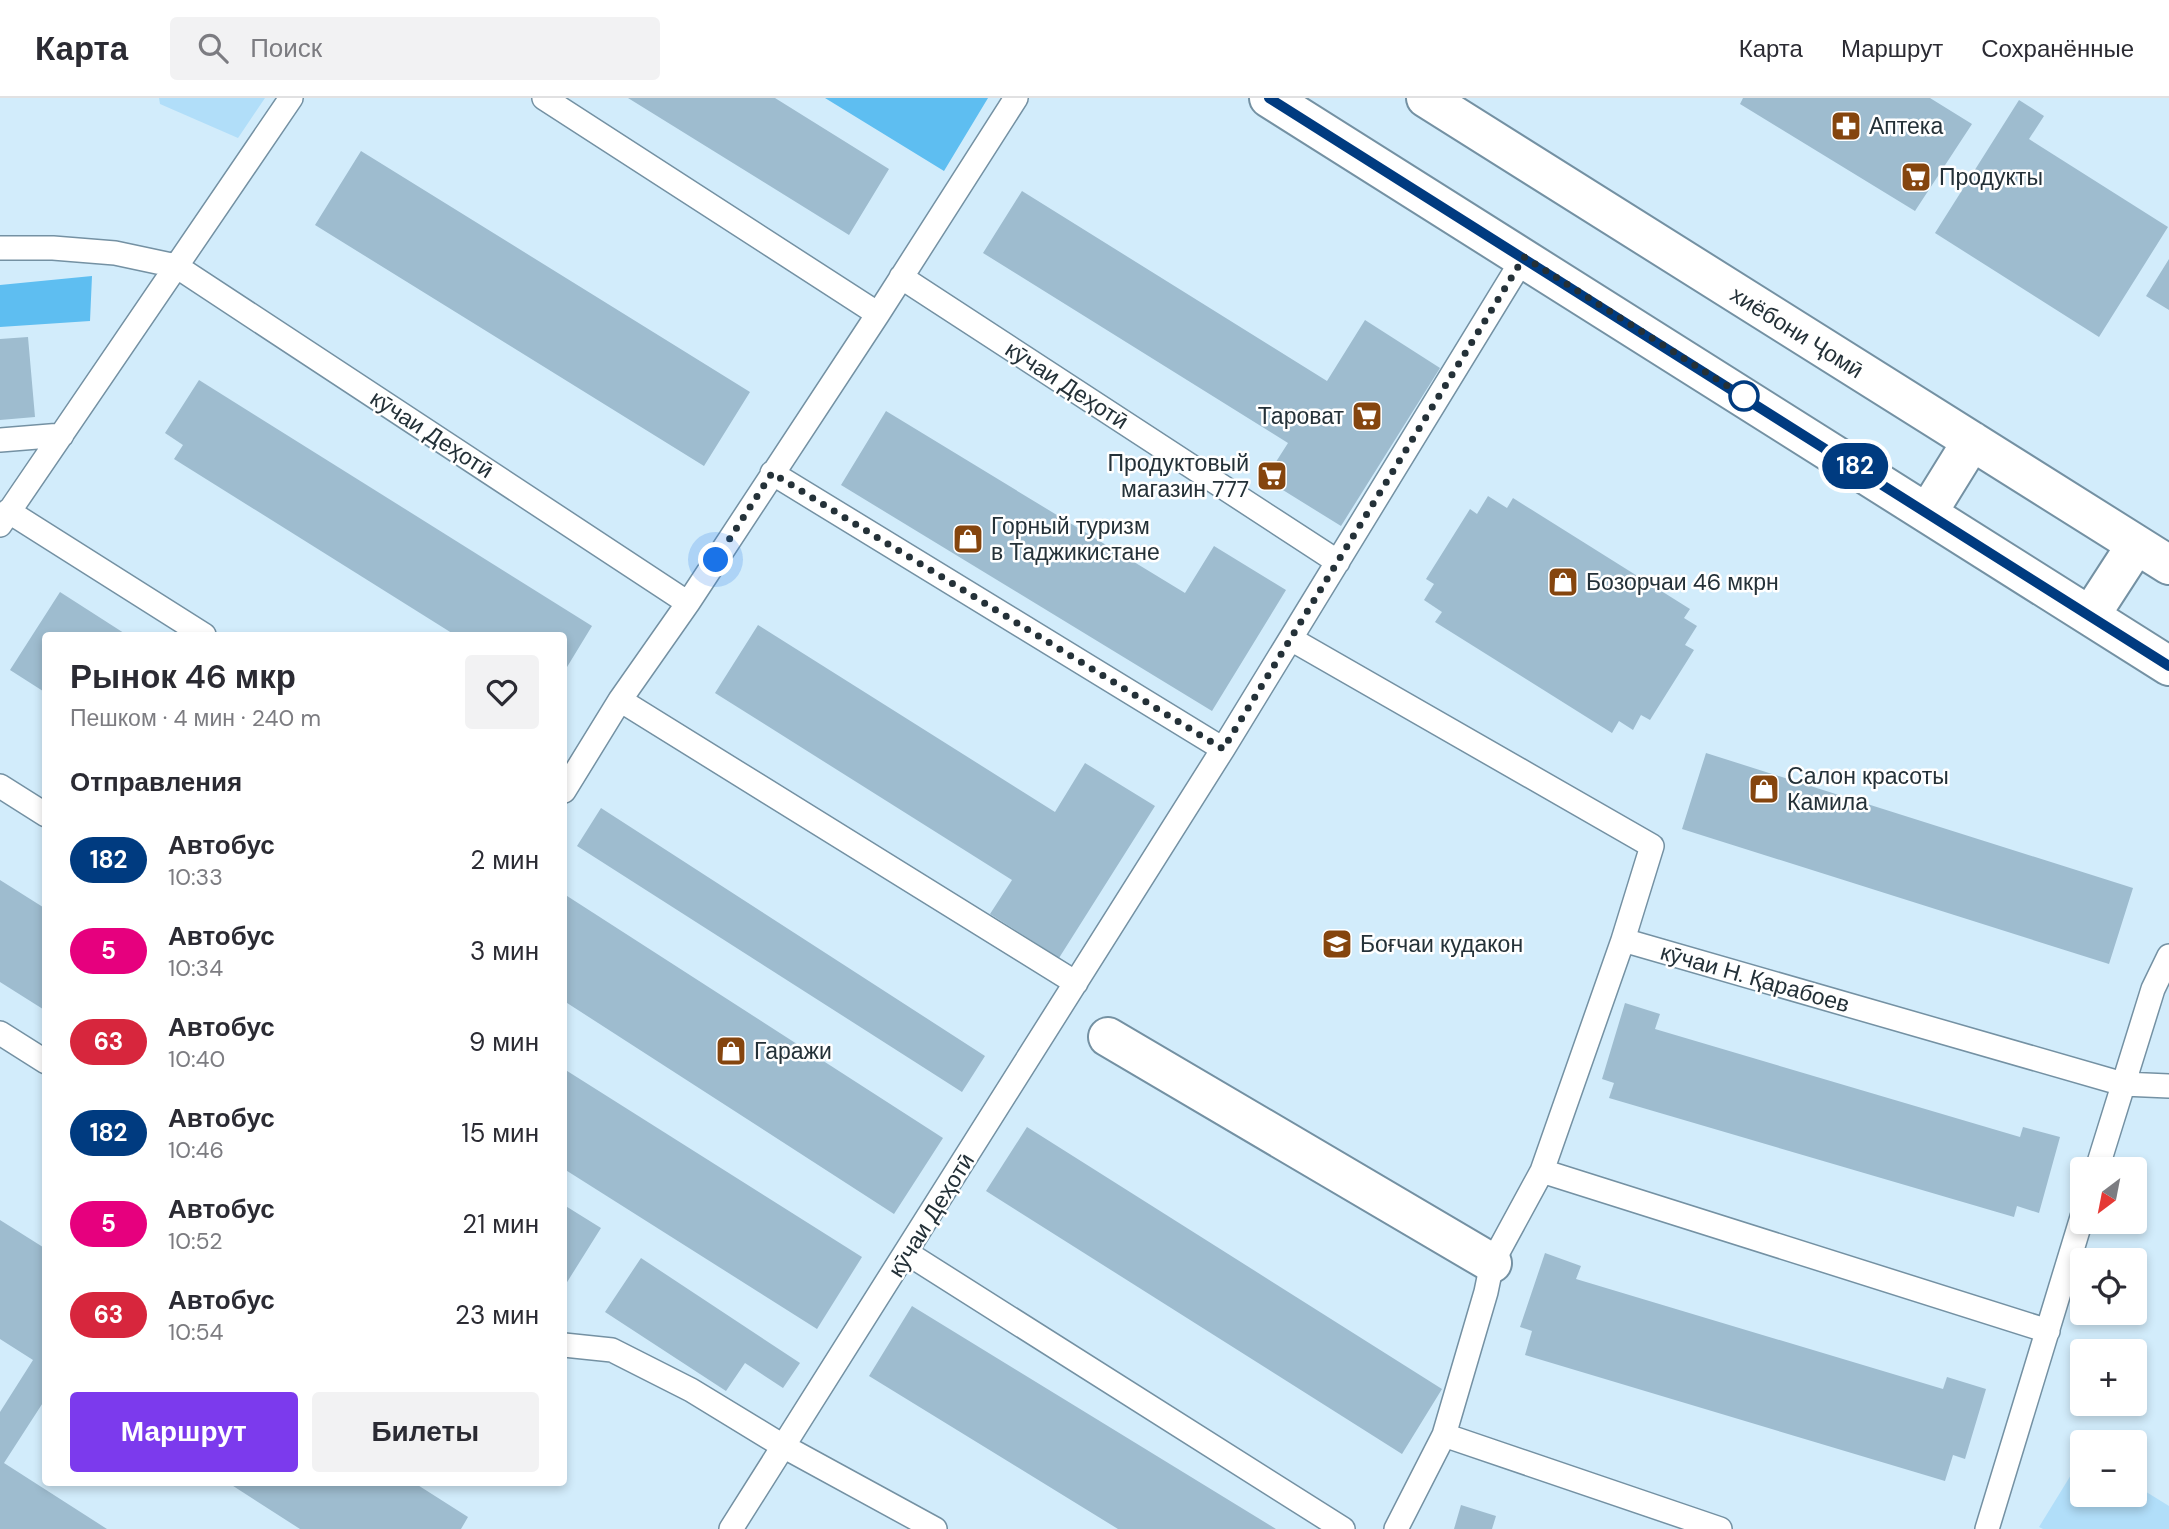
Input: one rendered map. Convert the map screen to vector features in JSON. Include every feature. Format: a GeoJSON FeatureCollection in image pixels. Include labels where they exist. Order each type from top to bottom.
{"type":"FeatureCollection","features":[{"type":"Feature","properties":{"kind":"main road"},"geometry":{"type":"LineString","coordinates":[[1269,98],[2169,666]]}},
{"type":"Feature","properties":{"kind":"main road","name":"хиёбони Ҷомӣ"},"geometry":{"type":"LineString","coordinates":[[1426,98],[2169,565]]}},
{"type":"Feature","properties":{"kind":"main road"},"geometry":{"type":"LineString","coordinates":[[1928,512],[1972,441]]}},
{"type":"Feature","properties":{"kind":"main road"},"geometry":{"type":"LineString","coordinates":[[2090,615],[2136,545]]}},
{"type":"Feature","properties":{"kind":"main road"},"geometry":{"type":"LineString","coordinates":[[1108,1037],[1492,1263]]}},
{"type":"Feature","properties":{"kind":"lane"},"geometry":{"type":"LineString","coordinates":[[199,632],[4,518],[291,98]]}},
{"type":"Feature","properties":{"kind":"lane"},"geometry":{"type":"LineString","coordinates":[[544,98],[878,314]]}},
{"type":"Feature","properties":{"kind":"lane"},"geometry":{"type":"LineString","coordinates":[[567,786],[620,700],[688,603],[1016,98]]}},
{"type":"Feature","properties":{"kind":"lane","name":"кӯчаи Деҳотӣ"},"geometry":{"type":"LineString","coordinates":[[0,248],[53,248],[115,253],[176,266],[688,603]]}},
{"type":"Feature","properties":{"kind":"lane","name":"кӯчаи Деҳотӣ"},"geometry":{"type":"LineString","coordinates":[[731,1529],[1223,749],[1524,257]]}},
{"type":"Feature","properties":{"kind":"lane","name":"кӯчаи Деҳотӣ"},"geometry":{"type":"LineString","coordinates":[[901,277],[1338,562]]}},
{"type":"Feature","properties":{"kind":"lane"},"geometry":{"type":"LineString","coordinates":[[0,440],[62,435]]}},
{"type":"Feature","properties":{"kind":"lane"},"geometry":{"type":"LineString","coordinates":[[772,473],[1223,749]]}},
{"type":"Feature","properties":{"kind":"lane"},"geometry":{"type":"LineString","coordinates":[[1291,639],[1652,846],[1623,940],[1542,1171],[1492,1263],[1444,1435],[1396,1529]]}},
{"type":"Feature","properties":{"kind":"lane"},"geometry":{"type":"LineString","coordinates":[[620,700],[1076,983]]}},
{"type":"Feature","properties":{"kind":"lane"},"geometry":{"type":"LineString","coordinates":[[0,786],[42,812]]}},
{"type":"Feature","properties":{"kind":"lane","name":"кӯчаи Н. Қарабоев"},"geometry":{"type":"LineString","coordinates":[[1623,940],[2123,1084],[2169,1086]]}},
{"type":"Feature","properties":{"kind":"lane"},"geometry":{"type":"LineString","coordinates":[[2101,1157],[2153,989],[2169,956]]}},
{"type":"Feature","properties":{"kind":"lane"},"geometry":{"type":"LineString","coordinates":[[0,1033],[42,1059]]}},
{"type":"Feature","properties":{"kind":"lane"},"geometry":{"type":"LineString","coordinates":[[1542,1171],[2048,1331]]}},
{"type":"Feature","properties":{"kind":"lane"},"geometry":{"type":"LineString","coordinates":[[1987,1529],[2077,1234]]}},
{"type":"Feature","properties":{"kind":"lane"},"geometry":{"type":"LineString","coordinates":[[907,1253],[1343,1529]]}},
{"type":"Feature","properties":{"kind":"lane"},"geometry":{"type":"LineString","coordinates":[[567,1345],[611,1350],[691,1390],[783,1446],[935,1529]]}},
{"type":"Feature","properties":{"kind":"lane"},"geometry":{"type":"LineString","coordinates":[[1444,1435],[1720,1529]]}},
{"type":"Feature","properties":{"kind":"shaded area"},"geometry":{"type":"Polygon","coordinates":[[[159,98],[265,98],[238,138],[160,104],[159,98]]]}},
{"type":"Feature","properties":{"kind":"shaded area"},"geometry":{"type":"Polygon","coordinates":[[[825,98],[988,98],[944,171],[825,98]]]}},
{"type":"Feature","properties":{"kind":"shaded area"},"geometry":{"type":"Polygon","coordinates":[[[92,276],[90,321],[0,327],[0,285],[92,276]]]}},
{"type":"Feature","properties":{"kind":"shaded area"},"geometry":{"type":"Polygon","coordinates":[[[2070,1477],[2070,1507],[2147,1507],[2147,1492],[2169,1506],[2169,1529],[2039,1527],[2070,1477]]]}},
{"type":"Feature","properties":{"kind":"building"},"geometry":{"type":"Polygon","coordinates":[[[628,98],[775,98],[889,169],[849,235],[628,98]]]}},
{"type":"Feature","properties":{"kind":"building"},"geometry":{"type":"Polygon","coordinates":[[[1743,98],[1930,98],[1972,124],[1915,211],[1740,104],[1743,98]]]}},
{"type":"Feature","properties":{"kind":"building"},"geometry":{"type":"Polygon","coordinates":[[[2019,100],[2044,116],[2029,139],[2168,227],[2099,337],[1935,233],[2019,100]]]}},
{"type":"Feature","properties":{"kind":"building"},"geometry":{"type":"Polygon","coordinates":[[[361,151],[750,392],[704,466],[315,225],[361,151]]]}},
{"type":"Feature","properties":{"kind":"building"},"geometry":{"type":"Polygon","coordinates":[[[1022,191],[1327,381],[1365,320],[1440,368],[1341,526],[1265,479],[1288,443],[983,253],[1022,191]]]}},
{"type":"Feature","properties":{"kind":"building"},"geometry":{"type":"Polygon","coordinates":[[[2169,259],[2169,310],[2146,296],[2169,259]]]}},
{"type":"Feature","properties":{"kind":"building"},"geometry":{"type":"Polygon","coordinates":[[[28,337],[35,417],[0,420],[0,339],[28,337]]]}},
{"type":"Feature","properties":{"kind":"building"},"geometry":{"type":"Polygon","coordinates":[[[199,380],[592,626],[567,667],[567,632],[450,632],[174,459],[183,445],[165,433],[199,380]]]}},
{"type":"Feature","properties":{"kind":"building"},"geometry":{"type":"Polygon","coordinates":[[[886,411],[1185,593],[1214,546],[1286,590],[1212,711],[841,485],[886,411]]]}},
{"type":"Feature","properties":{"kind":"building"},"geometry":{"type":"Polygon","coordinates":[[[1488,496],[1507,508],[1513,498],[1690,609],[1684,618],[1697,626],[1685,645],[1694,650],[1650,720],[1641,715],[1633,730],[1619,721],[1612,733],[1435,622],[1442,612],[1424,600],[1434,584],[1426,579],[1470,509],[1477,514],[1488,496]]]}},
{"type":"Feature","properties":{"kind":"building"},"geometry":{"type":"Polygon","coordinates":[[[60,592],[122,632],[42,632],[42,690],[10,670],[60,592]]]}},
{"type":"Feature","properties":{"kind":"building"},"geometry":{"type":"Polygon","coordinates":[[[758,625],[1055,812],[1085,763],[1155,806],[1059,958],[990,914],[1012,880],[715,693],[758,625]]]}},
{"type":"Feature","properties":{"kind":"building"},"geometry":{"type":"Polygon","coordinates":[[[1706,753],[2133,888],[2109,964],[1682,829],[1706,753]]]}},
{"type":"Feature","properties":{"kind":"building"},"geometry":{"type":"Polygon","coordinates":[[[601,808],[985,1056],[962,1092],[577,846],[601,808]]]}},
{"type":"Feature","properties":{"kind":"building"},"geometry":{"type":"Polygon","coordinates":[[[0,880],[42,906],[42,1008],[0,982],[0,880]]]}},
{"type":"Feature","properties":{"kind":"building"},"geometry":{"type":"Polygon","coordinates":[[[567,896],[943,1138],[894,1214],[567,1003],[567,896]]]}},
{"type":"Feature","properties":{"kind":"building"},"geometry":{"type":"Polygon","coordinates":[[[1625,1003],[1660,1014],[1655,1029],[2020,1137],[2023,1127],[2060,1137],[2039,1213],[2017,1206],[2014,1217],[1609,1098],[1614,1083],[1602,1079],[1625,1003]]]}},
{"type":"Feature","properties":{"kind":"building"},"geometry":{"type":"Polygon","coordinates":[[[567,1071],[862,1257],[817,1329],[567,1171],[567,1071]]]}},
{"type":"Feature","properties":{"kind":"building"},"geometry":{"type":"Polygon","coordinates":[[[1027,1127],[1442,1389],[1402,1454],[986,1191],[1027,1127]]]}},
{"type":"Feature","properties":{"kind":"building"},"geometry":{"type":"Polygon","coordinates":[[[567,1207],[601,1228],[567,1282],[567,1207]]]}},
{"type":"Feature","properties":{"kind":"building"},"geometry":{"type":"Polygon","coordinates":[[[0,1220],[42,1246],[42,1404],[4,1463],[107,1529],[0,1529],[0,1412],[33,1360],[0,1339],[0,1220]]]}},
{"type":"Feature","properties":{"kind":"building"},"geometry":{"type":"Polygon","coordinates":[[[1545,1253],[1581,1266],[1576,1279],[1943,1389],[1947,1377],[1986,1389],[1965,1459],[1953,1455],[1945,1481],[1525,1355],[1532,1331],[1520,1327],[1545,1253]]]}},
{"type":"Feature","properties":{"kind":"building"},"geometry":{"type":"Polygon","coordinates":[[[641,1258],[800,1363],[783,1388],[745,1363],[726,1391],[605,1312],[641,1258]]]}},
{"type":"Feature","properties":{"kind":"building"},"geometry":{"type":"Polygon","coordinates":[[[912,1306],[1276,1529],[1118,1529],[869,1376],[912,1306]]]}},
{"type":"Feature","properties":{"kind":"building"},"geometry":{"type":"Polygon","coordinates":[[[233,1486],[419,1486],[468,1517],[461,1529],[300,1529],[233,1486]]]}},
{"type":"Feature","properties":{"kind":"building"},"geometry":{"type":"Polygon","coordinates":[[[1461,1505],[1496,1516],[1492,1529],[1454,1529],[1461,1505]]]}},
{"type":"Feature","properties":{"kind":"bus line","name":"182"},"geometry":{"type":"LineString","coordinates":[[1269,98],[2169,666]]}},
{"type":"Feature","properties":{"kind":"place","name":"Аптека"},"geometry":{"type":"Point","coordinates":[1846,126]}},
{"type":"Feature","properties":{"kind":"place","name":"Продукты"},"geometry":{"type":"Point","coordinates":[1916,177]}},
{"type":"Feature","properties":{"kind":"place","name":"Тароват"},"geometry":{"type":"Point","coordinates":[1367,416]}},
{"type":"Feature","properties":{"kind":"place","name":"Продуктовый магазин 777"},"geometry":{"type":"Point","coordinates":[1272,476]}},
{"type":"Feature","properties":{"kind":"place","name":"Горный туризм в Таджикистане"},"geometry":{"type":"Point","coordinates":[968,539]}},
{"type":"Feature","properties":{"kind":"place","name":"Бозорчаи 46 мкрн"},"geometry":{"type":"Point","coordinates":[1563,582]}},
{"type":"Feature","properties":{"kind":"place","name":"Салон красоты Камила"},"geometry":{"type":"Point","coordinates":[1764,789]}},
{"type":"Feature","properties":{"kind":"place","name":"Боғчаи кудакон"},"geometry":{"type":"Point","coordinates":[1337,944]}},
{"type":"Feature","properties":{"kind":"place","name":"Гаражи"},"geometry":{"type":"Point","coordinates":[731,1051]}},
{"type":"Feature","properties":{"kind":"route"},"geometry":{"type":"LineString","coordinates":[[716,560],[772,473],[1223,749],[1524,257],[1748,399],[1744,396]]}}]}
